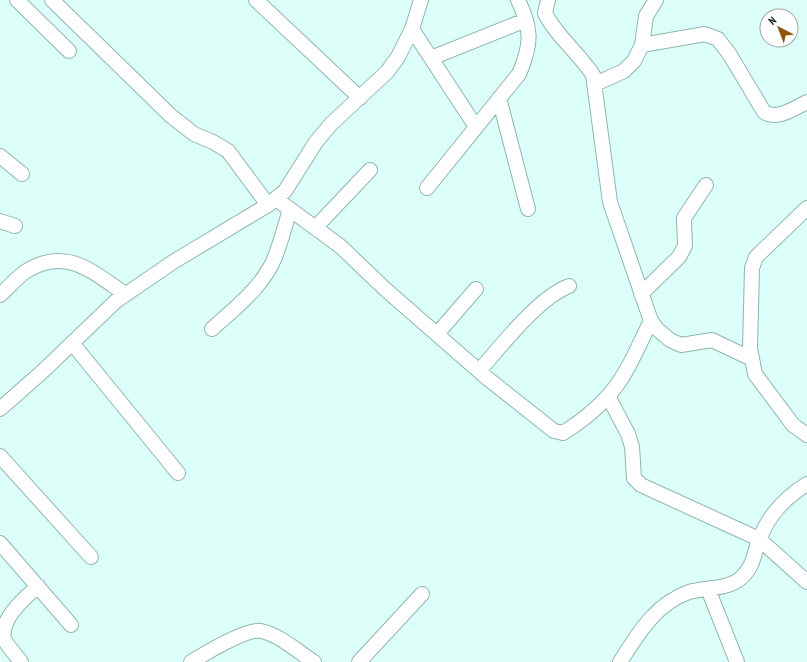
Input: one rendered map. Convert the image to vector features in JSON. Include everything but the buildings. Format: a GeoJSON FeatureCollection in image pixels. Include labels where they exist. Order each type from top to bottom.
{"type":"FeatureCollection","features":[{"type":"Feature","properties":{"kind":"street"},"geometry":{"type":"LineString","coordinates":[[17,0],[68,51]]}},
{"type":"Feature","properties":{"kind":"street"},"geometry":{"type":"LineString","coordinates":[[52,0],[171,116],[194,134],[213,142],[228,151],[272,202],[290,210],[345,251],[479,371],[554,431],[563,433],[573,427],[608,396],[622,379],[651,321]]}},
{"type":"Feature","properties":{"kind":"street"},"geometry":{"type":"LineString","coordinates":[[256,0],[360,98]]}},
{"type":"Feature","properties":{"kind":"street"},"geometry":{"type":"LineString","coordinates":[[0,409],[125,294],[173,262],[272,202],[285,191],[316,142],[331,124],[387,72],[398,57],[412,30],[421,0]]}},
{"type":"Feature","properties":{"kind":"street"},"geometry":{"type":"LineString","coordinates":[[427,188],[519,74],[526,58],[530,36],[526,20],[518,0]]}},
{"type":"Feature","properties":{"kind":"street"},"geometry":{"type":"LineString","coordinates":[[548,0],[545,13],[549,22],[584,60],[593,75],[610,202],[651,321],[657,329],[670,340],[681,345],[712,340],[752,360]]}},
{"type":"Feature","properties":{"kind":"street"},"geometry":{"type":"LineString","coordinates":[[595,84],[624,72],[634,61],[642,45],[646,16],[656,0]]}},
{"type":"Feature","properties":{"kind":"street"},"geometry":{"type":"LineString","coordinates":[[431,58],[526,20]]}},
{"type":"Feature","properties":{"kind":"street"},"geometry":{"type":"LineString","coordinates":[[412,30],[476,127]]}},
{"type":"Feature","properties":{"kind":"street"},"geometry":{"type":"LineString","coordinates":[[642,45],[705,34],[718,39],[730,55],[764,112],[769,115],[777,116],[807,102]]}},
{"type":"Feature","properties":{"kind":"street"},"geometry":{"type":"LineString","coordinates":[[499,98],[528,209]]}},
{"type":"Feature","properties":{"kind":"street"},"geometry":{"type":"LineString","coordinates":[[0,156],[22,174]]}},
{"type":"Feature","properties":{"kind":"street"},"geometry":{"type":"LineString","coordinates":[[315,228],[370,170]]}},
{"type":"Feature","properties":{"kind":"street"},"geometry":{"type":"LineString","coordinates":[[641,294],[680,257],[685,246],[684,218],[706,185]]}},
{"type":"Feature","properties":{"kind":"street"},"geometry":{"type":"LineString","coordinates":[[807,208],[764,249],[754,263],[752,268],[750,348],[755,374],[793,425],[807,435]]}},
{"type":"Feature","properties":{"kind":"street"},"geometry":{"type":"LineString","coordinates":[[212,329],[253,291],[266,275],[275,257],[290,210]]}},
{"type":"Feature","properties":{"kind":"street"},"geometry":{"type":"LineString","coordinates":[[0,221],[15,226]]}},
{"type":"Feature","properties":{"kind":"street"},"geometry":{"type":"LineString","coordinates":[[0,295],[27,270],[47,261],[66,260],[88,269],[125,294]]}},
{"type":"Feature","properties":{"kind":"street"},"geometry":{"type":"LineString","coordinates":[[479,371],[544,301],[558,290],[569,286]]}},
{"type":"Feature","properties":{"kind":"street"},"geometry":{"type":"LineString","coordinates":[[437,334],[476,289]]}},
{"type":"Feature","properties":{"kind":"street"},"geometry":{"type":"LineString","coordinates":[[72,343],[178,473]]}},
{"type":"Feature","properties":{"kind":"street"},"geometry":{"type":"LineString","coordinates":[[608,396],[628,434],[632,448],[634,478],[641,485],[759,539],[807,582]]}},
{"type":"Feature","properties":{"kind":"street"},"geometry":{"type":"LineString","coordinates":[[0,456],[91,557]]}},
{"type":"Feature","properties":{"kind":"street"},"geometry":{"type":"LineString","coordinates":[[620,662],[653,614],[670,601],[689,592],[728,585],[740,578],[752,566],[759,539],[766,522],[776,509],[795,492],[807,484]]}},
{"type":"Feature","properties":{"kind":"street"},"geometry":{"type":"LineString","coordinates":[[0,542],[71,625]]}},
{"type":"Feature","properties":{"kind":"street"},"geometry":{"type":"LineString","coordinates":[[21,662],[4,638],[2,630],[4,621],[10,612],[38,586]]}},
{"type":"Feature","properties":{"kind":"street"},"geometry":{"type":"LineString","coordinates":[[708,589],[737,662]]}},
{"type":"Feature","properties":{"kind":"street"},"geometry":{"type":"LineString","coordinates":[[359,662],[422,594]]}},
{"type":"Feature","properties":{"kind":"street"},"geometry":{"type":"LineString","coordinates":[[191,662],[248,632],[259,630],[271,634],[314,662]]}}]}
